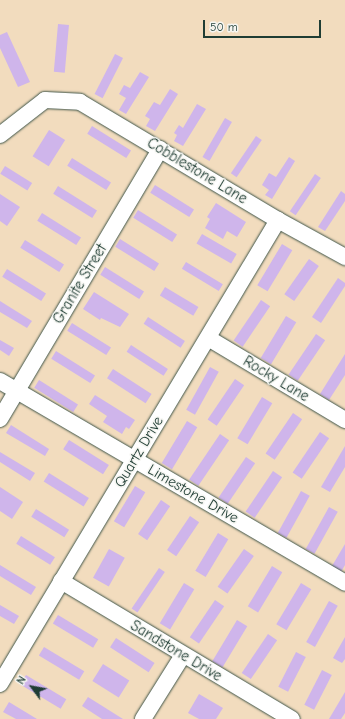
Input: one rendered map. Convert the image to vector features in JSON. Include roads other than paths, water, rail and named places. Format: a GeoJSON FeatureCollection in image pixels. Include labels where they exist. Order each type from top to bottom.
{"type":"FeatureCollection","features":[{"type":"Feature","properties":{"kind":"street","name":"Cobblestone Lane"},"geometry":{"type":"LineString","coordinates":[[0,135],[45,100],[80,102],[278,220],[345,257]]}},
{"type":"Feature","properties":{"kind":"street","name":"Granite Street"},"geometry":{"type":"LineString","coordinates":[[0,419],[160,149]]}},
{"type":"Feature","properties":{"kind":"street","name":"Quartz Drive"},"geometry":{"type":"LineString","coordinates":[[0,684],[278,220]]}},
{"type":"Feature","properties":{"kind":"street","name":"Rocky Lane"},"geometry":{"type":"LineString","coordinates":[[208,338],[345,420]]}},
{"type":"Feature","properties":{"kind":"street","name":"Limestone Drive"},"geometry":{"type":"LineString","coordinates":[[0,381],[18,390],[345,582]]}},
{"type":"Feature","properties":{"kind":"street","name":"Sandstone Drive"},"geometry":{"type":"LineString","coordinates":[[61,581],[292,719]]}},
{"type":"Feature","properties":{"kind":"street"},"geometry":{"type":"LineString","coordinates":[[143,719],[183,655]]}}]}
